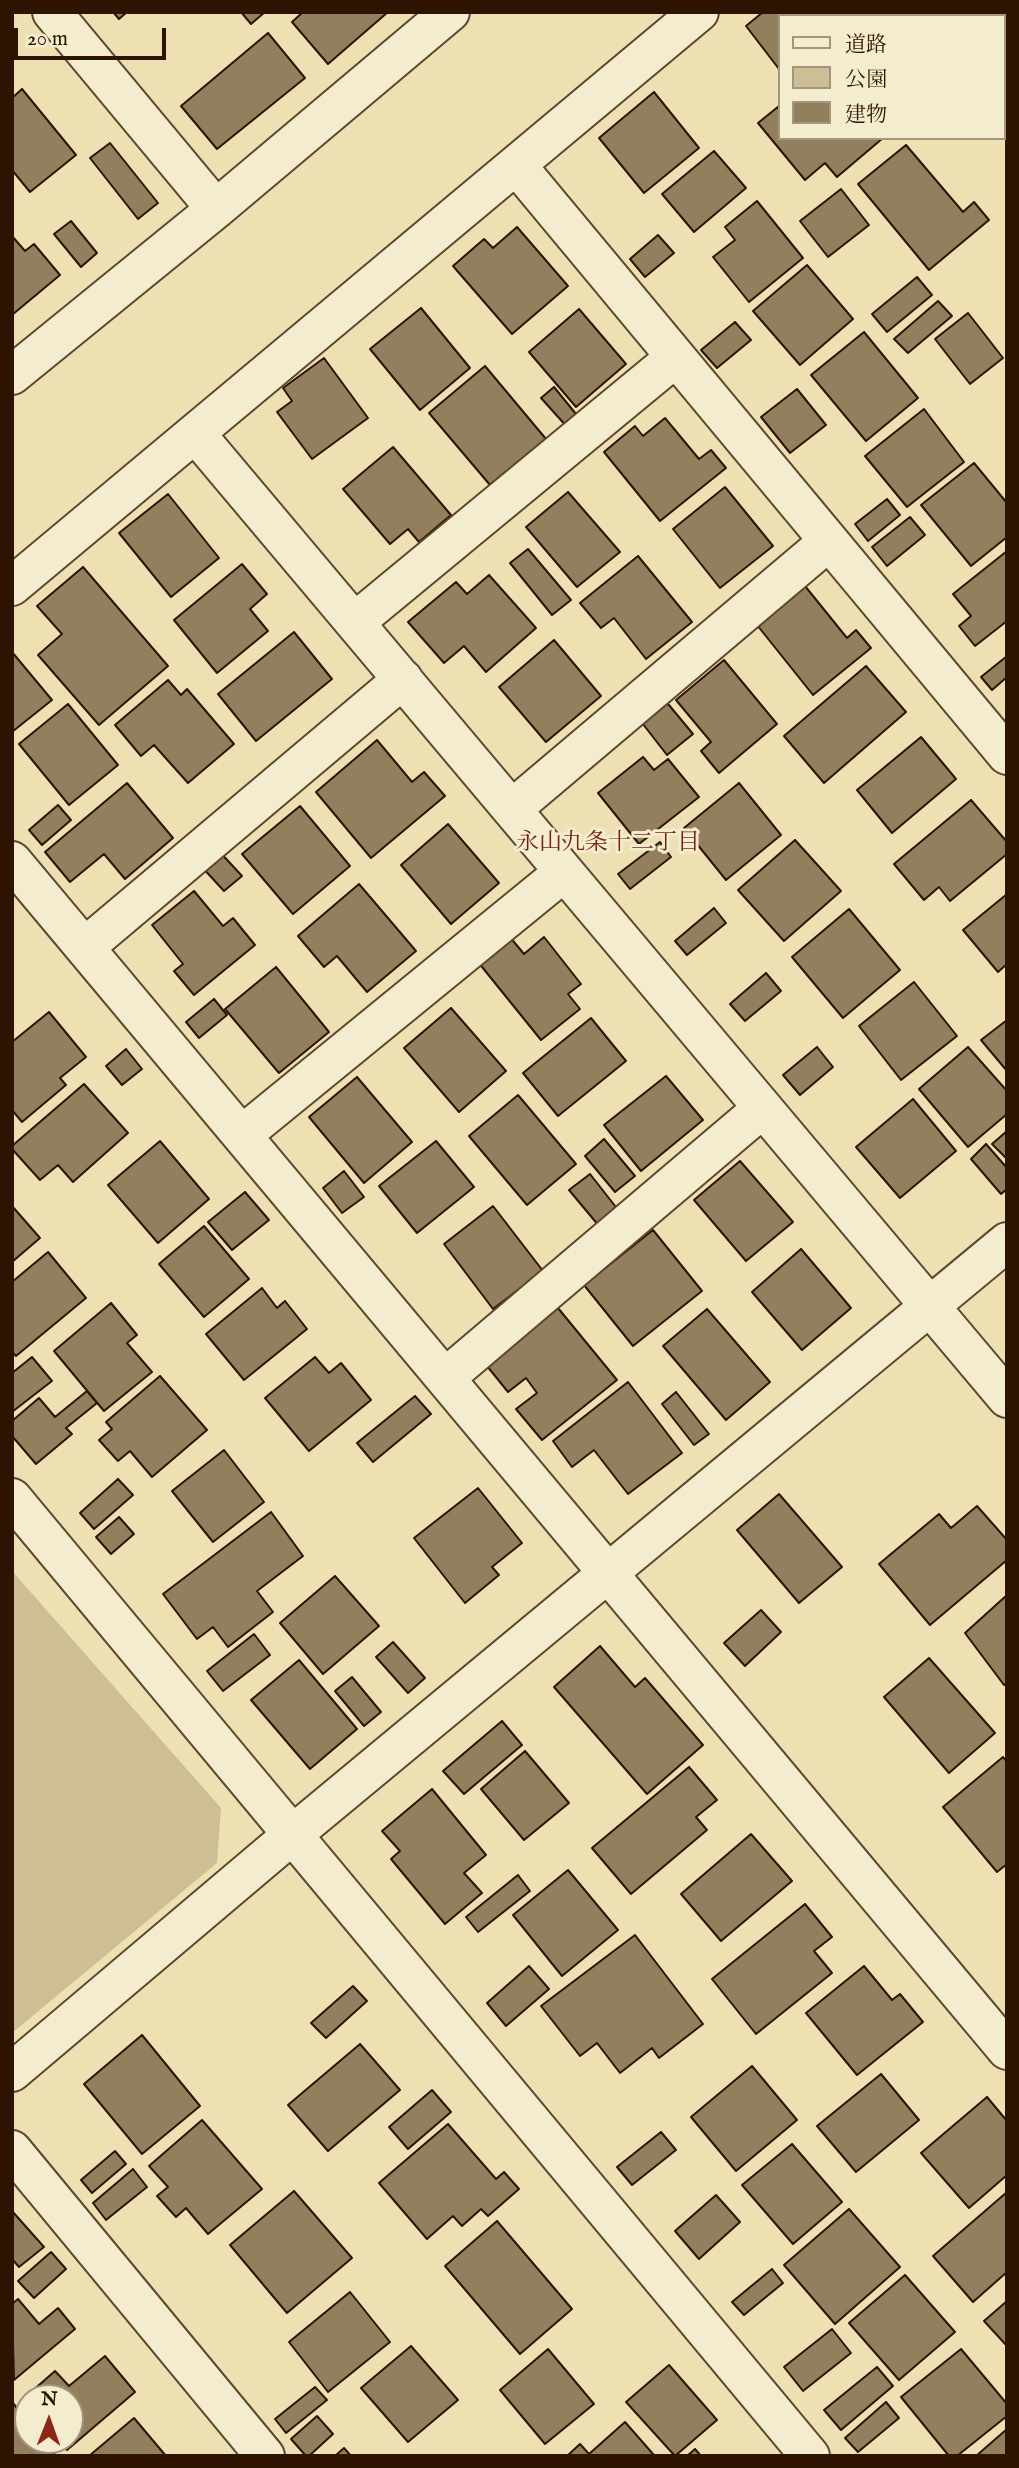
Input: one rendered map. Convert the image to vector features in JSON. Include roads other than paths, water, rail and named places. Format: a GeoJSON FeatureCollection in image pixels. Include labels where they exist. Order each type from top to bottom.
{"type":"FeatureCollection","features":[{"type":"Feature","properties":{"kind":"street"},"geometry":{"type":"LineString","coordinates":[[52,12],[216,209]]}},
{"type":"Feature","properties":{"kind":"street"},"geometry":{"type":"LineString","coordinates":[[12,375],[216,209],[450,12]]}},
{"type":"Feature","properties":{"kind":"street"},"geometry":{"type":"LineString","coordinates":[[12,586],[699,12]]}},
{"type":"Feature","properties":{"kind":"street"},"geometry":{"type":"LineString","coordinates":[[517,166],[1007,755]]}},
{"type":"Feature","properties":{"kind":"street"},"geometry":{"type":"LineString","coordinates":[[355,622],[676,357]]}},
{"type":"Feature","properties":{"kind":"street"},"geometry":{"type":"LineString","coordinates":[[195,433],[1007,1398]]}},
{"type":"Feature","properties":{"kind":"street"},"geometry":{"type":"LineString","coordinates":[[512,809],[829,541]]}},
{"type":"Feature","properties":{"kind":"street"},"geometry":{"type":"LineString","coordinates":[[85,947],[402,679]]}},
{"type":"Feature","properties":{"kind":"street"},"geometry":{"type":"LineString","coordinates":[[12,861],[1007,2050]]}},
{"type":"Feature","properties":{"kind":"street"},"geometry":{"type":"LineString","coordinates":[[242,1135],[564,872]]}},
{"type":"Feature","properties":{"kind":"street"},"geometry":{"type":"LineString","coordinates":[[445,1378],[763,1108]]}},
{"type":"Feature","properties":{"kind":"street"},"geometry":{"type":"LineString","coordinates":[[12,2072],[292,1835],[1007,1242]]}},
{"type":"Feature","properties":{"kind":"street"},"geometry":{"type":"LineString","coordinates":[[12,1499],[810,2456]]}},
{"type":"Feature","properties":{"kind":"street"},"geometry":{"type":"LineString","coordinates":[[12,2150],[265,2456]]}},
{"type":"Feature","properties":{"kind":"district","name":"永山九条十二丁目"},"geometry":{"type":"Point","coordinates":[608,844]}}]}
